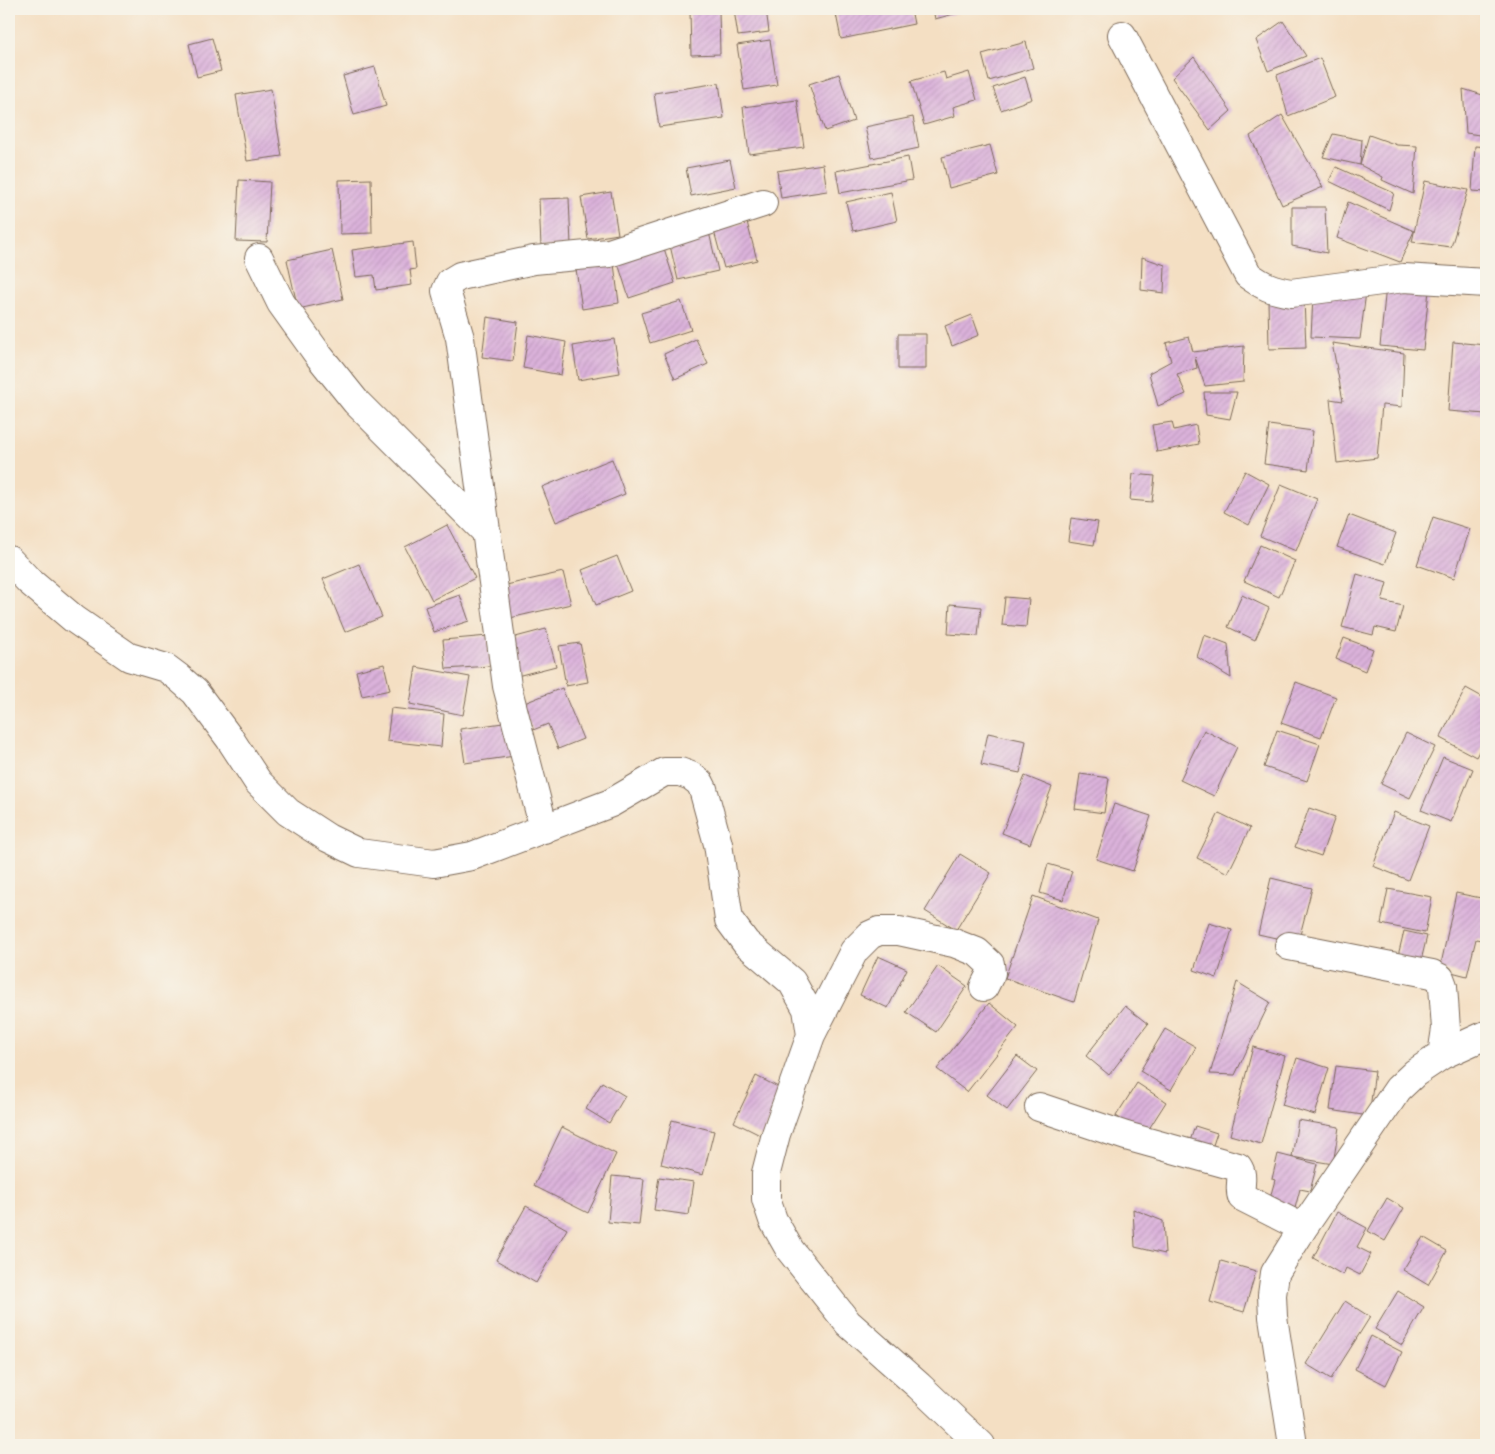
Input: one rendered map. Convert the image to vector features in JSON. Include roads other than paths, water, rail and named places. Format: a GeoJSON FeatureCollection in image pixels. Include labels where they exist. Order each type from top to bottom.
{"type":"FeatureCollection","features":[{"type":"Feature","properties":{"kind":"street"},"geometry":{"type":"LineString","coordinates":[[1122,35],[1248,275],[1262,285],[1276,291],[1291,293],[1404,278],[1486,283]]}},
{"type":"Feature","properties":{"kind":"street"},"geometry":{"type":"LineString","coordinates":[[544,829],[507,686],[460,338],[446,291],[450,282],[460,276],[534,260],[609,253],[763,203]]}},
{"type":"Feature","properties":{"kind":"street"},"geometry":{"type":"LineString","coordinates":[[258,258],[281,303],[319,356],[356,402],[487,534]]}},
{"type":"Feature","properties":{"kind":"street"},"geometry":{"type":"LineString","coordinates":[[9,560],[29,581],[74,619],[129,657],[166,668],[178,677],[195,692],[230,739],[258,782],[288,812],[328,838],[360,853],[434,863],[472,856],[611,803],[664,772],[680,772],[691,776],[700,783],[703,789],[718,844],[729,920],[746,943],[792,982],[807,1009],[811,1035]]}},
{"type":"Feature","properties":{"kind":"street"},"geometry":{"type":"LineString","coordinates":[[981,1445],[919,1386],[848,1323],[790,1250],[773,1220],[766,1199],[766,1173],[776,1134],[811,1035],[854,951],[870,935],[879,931],[898,932],[945,941],[977,952],[990,964],[991,974],[984,987]]}},
{"type":"Feature","properties":{"kind":"street"},"geometry":{"type":"LineString","coordinates":[[1289,946],[1432,974],[1440,978],[1444,986],[1446,1029],[1442,1055]]}},
{"type":"Feature","properties":{"kind":"street"},"geometry":{"type":"LineString","coordinates":[[1293,1445],[1273,1317],[1272,1295],[1275,1273],[1303,1228],[1398,1089],[1415,1073],[1442,1055],[1486,1035]]}},
{"type":"Feature","properties":{"kind":"street"},"geometry":{"type":"LineString","coordinates":[[1039,1107],[1126,1136],[1238,1167],[1242,1175],[1240,1191],[1242,1197],[1303,1228]]}}]}
